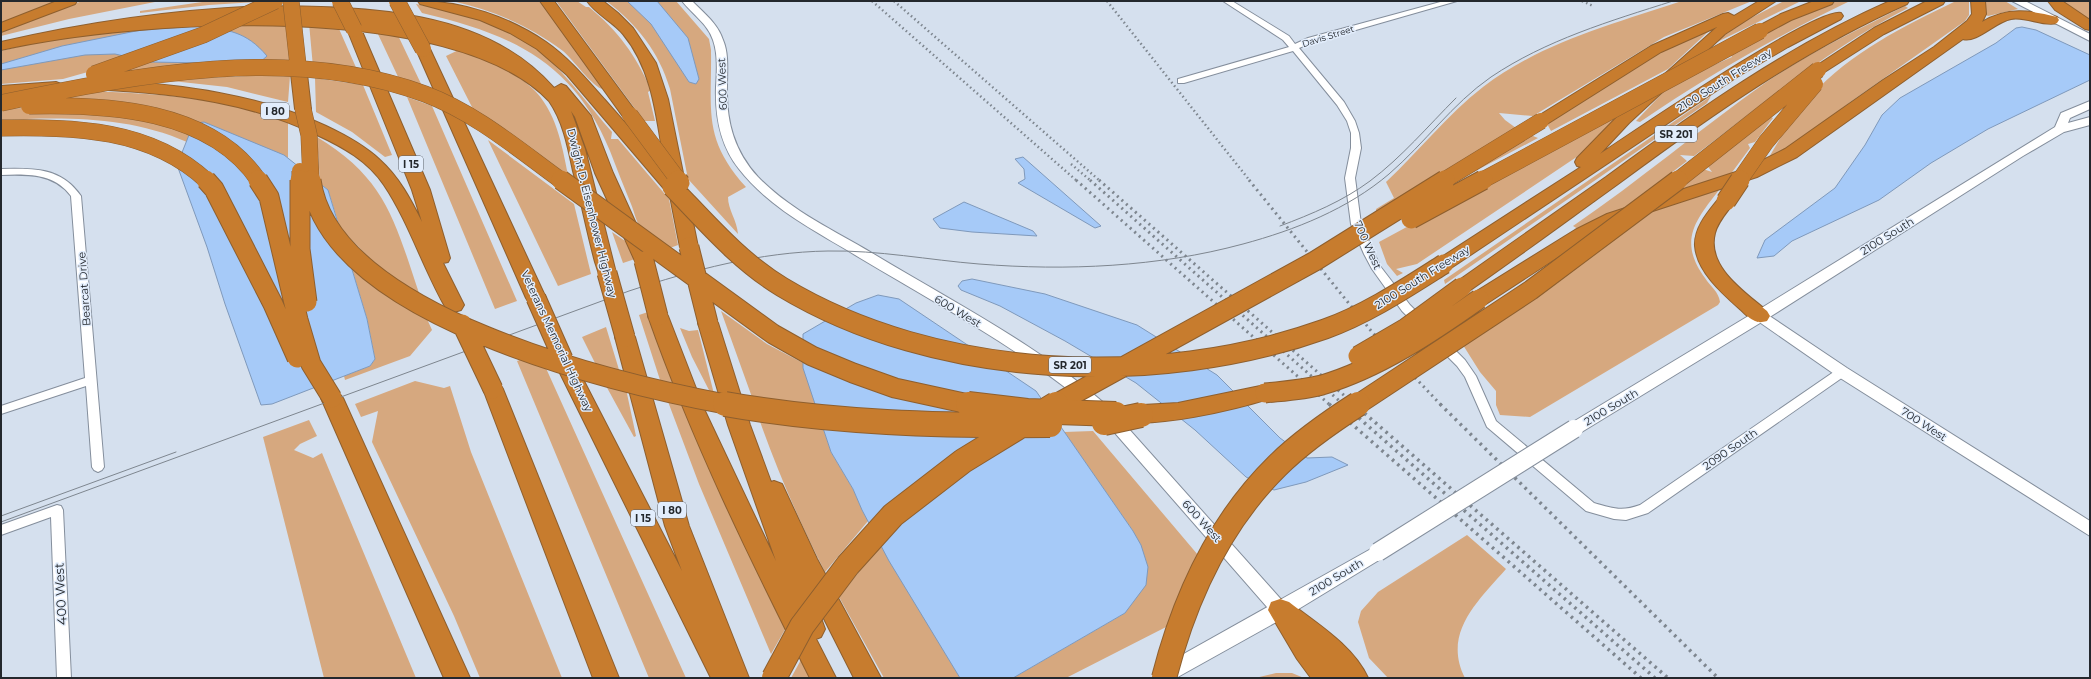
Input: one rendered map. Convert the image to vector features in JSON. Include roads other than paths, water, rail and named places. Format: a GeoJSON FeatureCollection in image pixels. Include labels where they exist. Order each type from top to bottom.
{"type":"FeatureCollection","features":[{"type":"Feature","properties":{"kind":"highway"},"geometry":{"type":"LineString","coordinates":[[1,28],[70,1]]}},
{"type":"Feature","properties":{"kind":"highway"},"geometry":{"type":"LineString","coordinates":[[1,41],[104,15],[188,1]]}},
{"type":"Feature","properties":{"kind":"highway"},"geometry":{"type":"LineString","coordinates":[[1,99],[104,72],[203,36],[275,1]]}},
{"type":"Feature","properties":{"kind":"highway"},"geometry":{"type":"LineString","coordinates":[[291,1],[303,109],[309,134],[313,192],[324,218],[338,240],[362,266],[411,300],[455,322],[508,345],[553,361],[604,376],[683,395],[834,418],[904,424],[1000,426],[1114,422],[1141,415]]}},
{"type":"Feature","properties":{"kind":"highway","name":"I 15"},"geometry":{"type":"LineString","coordinates":[[340,1],[354,29],[421,190],[454,305],[493,388],[606,678]]}},
{"type":"Feature","properties":{"kind":"highway","name":"Veterans Memorial Highway"},"geometry":{"type":"LineString","coordinates":[[397,1],[423,49],[563,359],[723,678]]}},
{"type":"Feature","properties":{"kind":"highway"},"geometry":{"type":"LineString","coordinates":[[425,1],[485,17],[534,40],[565,65],[672,187],[710,227]]}},
{"type":"Feature","properties":{"kind":"highway"},"geometry":{"type":"LineString","coordinates":[[547,1],[710,227]]}},
{"type":"Feature","properties":{"kind":"highway"},"geometry":{"type":"LineString","coordinates":[[594,1],[613,16],[631,35],[647,57],[654,73],[661,100],[689,247],[708,323],[739,425],[829,678]]}},
{"type":"Feature","properties":{"kind":"highway"},"geometry":{"type":"LineString","coordinates":[[774,678],[788,650],[820,600],[848,565],[893,515],[963,461],[1037,414],[1316,261],[1656,49],[1675,39],[1768,1]]}},
{"type":"Feature","properties":{"kind":"highway"},"geometry":{"type":"LineString","coordinates":[[1518,217],[1591,155],[1623,120],[1720,31],[1768,1]]}},
{"type":"Feature","properties":{"kind":"highway"},"geometry":{"type":"LineString","coordinates":[[1214,316],[1306,274],[1786,17],[1828,1]]}},
{"type":"Feature","properties":{"kind":"highway","name":"2100 South Freeway"},"geometry":{"type":"LineString","coordinates":[[710,227],[744,260],[775,282],[811,304],[849,321],[912,342],[961,353],[1007,360],[1058,365],[1108,366],[1191,361],[1268,346],[1320,331],[1365,312],[1406,289],[1518,217],[1750,62],[1821,24],[1869,1]]}},
{"type":"Feature","properties":{"kind":"highway","name":"2100 South Freeway"},"geometry":{"type":"LineString","coordinates":[[1141,415],[1196,408],[1265,393],[1334,369],[1370,350],[1406,328],[1741,88],[1796,53],[1846,26],[1902,1]]}},
{"type":"Feature","properties":{"kind":"highway"},"geometry":{"type":"LineString","coordinates":[[1164,678],[1189,598],[1217,547],[1240,509],[1275,468],[1308,438],[1514,302],[1565,266],[1842,56],[1879,31],[1938,1]]}},
{"type":"Feature","properties":{"kind":"highway"},"geometry":{"type":"LineString","coordinates":[[1265,393],[1299,390],[1338,379],[1365,368],[1419,339],[1581,234],[1613,218],[1724,182],[1774,163],[1803,146],[1888,83],[1939,50],[1973,24],[1979,14],[1978,1]]}},
{"type":"Feature","properties":{"kind":"highway"},"geometry":{"type":"LineString","coordinates":[[2055,1],[2060,7],[2090,27]]}},
{"type":"Feature","properties":{"kind":"highway","name":"Dwight D. Eisenhower Highway"},"geometry":{"type":"LineString","coordinates":[[1,46],[92,26],[164,15],[233,8],[300,7],[371,12],[436,25],[481,41],[514,60],[534,75],[549,91],[568,122],[607,273],[677,526],[736,678]]}},
{"type":"Feature","properties":{"kind":"highway"},"geometry":{"type":"LineString","coordinates":[[1939,50],[1963,40],[2006,14],[2026,14],[2052,20]]}},
{"type":"Feature","properties":{"kind":"highway"},"geometry":{"type":"LineString","coordinates":[[514,60],[542,71],[567,95],[583,116],[602,167],[644,261],[658,316],[676,372],[750,536],[823,678]]}},
{"type":"Feature","properties":{"kind":"highway"},"geometry":{"type":"LineString","coordinates":[[1,103],[120,80],[177,73],[234,70],[320,72],[366,79],[401,87],[445,103],[479,121],[773,334],[812,356],[872,380],[913,392],[964,404],[1046,413],[1141,415]]}},
{"type":"Feature","properties":{"kind":"highway"},"geometry":{"type":"LineString","coordinates":[[1760,316],[1727,286],[1714,270],[1706,254],[1705,239],[1710,224],[1766,142],[1822,71]]}},
{"type":"Feature","properties":{"kind":"highway","name":"I 80"},"geometry":{"type":"LineString","coordinates":[[1,91],[99,84],[154,87],[208,95],[265,108],[316,127],[359,149],[385,175],[401,198],[454,305]]}},
{"type":"Feature","properties":{"kind":"highway"},"geometry":{"type":"LineString","coordinates":[[1,107],[41,105],[95,107],[143,113],[178,122],[213,138],[242,160],[264,187],[268,197],[309,358],[332,398],[457,678]]}},
{"type":"Feature","properties":{"kind":"highway"},"geometry":{"type":"LineString","coordinates":[[303,109],[300,136],[300,239],[302,266],[309,314],[332,398]]}},
{"type":"Feature","properties":{"kind":"highway"},"geometry":{"type":"LineString","coordinates":[[1,128],[70,128],[98,132],[146,144],[168,153],[190,166],[211,185],[281,320],[302,368],[332,398]]}},
{"type":"Feature","properties":{"kind":"highway"},"geometry":{"type":"LineString","coordinates":[[739,425],[776,494],[807,563],[868,678]]}},
{"type":"Feature","properties":{"kind":"highway"},"geometry":{"type":"LineString","coordinates":[[1280,610],[1306,651],[1328,678]]}},
{"type":"Feature","properties":{"kind":"highway"},"geometry":{"type":"LineString","coordinates":[[1280,610],[1326,645],[1355,678]]}},
{"type":"Feature","properties":{"kind":"main road"},"geometry":{"type":"LineString","coordinates":[[2017,1],[2090,38]]}},
{"type":"Feature","properties":{"kind":"main road"},"geometry":{"type":"LineString","coordinates":[[2037,1],[2090,27]]}},
{"type":"Feature","properties":{"kind":"main road","name":"2100 South"},"geometry":{"type":"LineString","coordinates":[[2060,129],[2065,116],[2090,105]]}},
{"type":"Feature","properties":{"kind":"main road","name":"2100 South"},"geometry":{"type":"LineString","coordinates":[[1159,678],[1280,610],[1378,552],[2060,129],[2090,122]]}},
{"type":"Feature","properties":{"kind":"street","name":"600 West"},"geometry":{"type":"LineString","coordinates":[[687,1],[712,29],[718,41],[721,53],[721,108],[728,144],[747,173],[767,193],[795,213],[1019,348],[1079,389],[1110,418],[1280,610]]}},
{"type":"Feature","properties":{"kind":"street","name":"700 West"},"geometry":{"type":"LineString","coordinates":[[1227,1],[1286,38],[1295,47],[1303,60],[1326,84],[1341,104],[1355,133],[1356,148],[1350,178],[1356,224],[1376,267],[1406,308],[1461,363],[1470,376],[1492,424],[1501,434],[1590,507],[1614,514]]}},
{"type":"Feature","properties":{"kind":"street","name":"Davis Street"},"geometry":{"type":"LineString","coordinates":[[1181,81],[1244,64],[1311,40],[1453,1]]}},
{"type":"Feature","properties":{"kind":"street","name":"Bearcat Drive"},"geometry":{"type":"LineString","coordinates":[[1,172],[31,172],[50,175],[64,181],[72,188],[76,196],[98,467]]}},
{"type":"Feature","properties":{"kind":"street","name":"700 West"},"geometry":{"type":"LineString","coordinates":[[1760,316],[1842,372],[2090,529]]}},
{"type":"Feature","properties":{"kind":"street","name":"2090 South"},"geometry":{"type":"LineString","coordinates":[[1614,514],[1626,514],[1644,509],[1842,372]]}},
{"type":"Feature","properties":{"kind":"street"},"geometry":{"type":"LineString","coordinates":[[1,410],[90,380]]}},
{"type":"Feature","properties":{"kind":"street","name":"400 West"},"geometry":{"type":"LineString","coordinates":[[1,530],[57,510],[64,678]]}},
{"type":"Feature","properties":{"kind":"water"},"geometry":{"type":"Polygon","coordinates":[[[627,1],[657,1],[688,38],[699,79],[696,84],[689,82],[651,24],[627,1]]]}},
{"type":"Feature","properties":{"kind":"water"},"geometry":{"type":"Polygon","coordinates":[[[199,26],[236,33],[252,41],[267,56],[258,64],[150,62],[115,54],[85,55],[1,70],[1,64],[62,46],[141,30],[199,26]]]}},
{"type":"Feature","properties":{"kind":"water"},"geometry":{"type":"Polygon","coordinates":[[[2022,27],[2036,30],[2090,55],[2090,80],[1988,129],[1931,163],[1879,200],[1792,241],[1774,256],[1757,258],[1765,240],[1835,188],[1865,145],[1882,115],[1900,98],[1996,43],[2016,28],[2022,27]]]}},
{"type":"Feature","properties":{"kind":"water"},"geometry":{"type":"Polygon","coordinates":[[[204,122],[284,155],[328,190],[367,319],[375,359],[370,366],[272,404],[261,405],[225,304],[207,247],[177,165],[189,135],[197,123],[204,122]]]}},
{"type":"Feature","properties":{"kind":"water"},"geometry":{"type":"Polygon","coordinates":[[[1023,157],[1101,226],[1095,228],[1018,183],[1025,179],[1024,169],[1015,159],[1023,157]]]}},
{"type":"Feature","properties":{"kind":"water"},"geometry":{"type":"Polygon","coordinates":[[[964,202],[1033,231],[1037,236],[972,232],[940,228],[933,219],[964,202]]]}},
{"type":"Feature","properties":{"kind":"water"},"geometry":{"type":"Polygon","coordinates":[[[972,279],[1045,294],[1137,325],[1217,375],[1280,438],[1307,458],[1332,457],[1348,465],[1306,482],[1274,490],[1246,477],[1195,430],[1136,383],[1065,341],[1000,306],[961,290],[958,286],[962,281],[972,279]]]}},
{"type":"Feature","properties":{"kind":"water"},"geometry":{"type":"Polygon","coordinates":[[[878,295],[899,299],[1036,391],[1133,531],[1141,545],[1148,567],[1146,585],[1125,613],[1013,678],[960,678],[889,561],[862,510],[853,489],[831,452],[803,368],[803,334],[856,303],[878,295]]]}},
{"type":"Feature","properties":{"kind":"tram line"},"geometry":{"type":"LineString","coordinates":[[1,522],[629,291],[702,269],[777,255],[828,251],[866,252],[979,264],[1079,267],[1178,258],[1211,252],[1263,238],[1320,217],[1356,198],[1389,174],[1415,150],[1464,99],[1491,77],[1512,64],[1556,42],[1602,24],[1673,1]]}},
{"type":"Feature","properties":{"kind":"tram line"},"geometry":{"type":"LineString","coordinates":[[1280,226],[1327,206],[1349,195],[1370,181],[1404,152],[1456,98]]}},
{"type":"Feature","properties":{"kind":"tram line"},"geometry":{"type":"LineString","coordinates":[[1,516],[176,452]]}},
{"type":"Feature","properties":{"kind":"railway"},"geometry":{"type":"LineString","coordinates":[[872,1],[1077,181]]}},
{"type":"Feature","properties":{"kind":"railway"},"geometry":{"type":"LineString","coordinates":[[894,1],[1100,181]]}},
{"type":"Feature","properties":{"kind":"railway"},"geometry":{"type":"LineString","coordinates":[[1107,1],[1250,181]]}},
{"type":"Feature","properties":{"kind":"railway"},"geometry":{"type":"LineString","coordinates":[[1582,1],[1593,6]]}},
{"type":"Feature","properties":{"kind":"railway"},"geometry":{"type":"LineString","coordinates":[[1071,164],[1091,181]]}},
{"type":"Feature","properties":{"kind":"railway"},"geometry":{"type":"LineString","coordinates":[[1076,180],[1330,405]]}},
{"type":"Feature","properties":{"kind":"railway"},"geometry":{"type":"LineString","coordinates":[[1090,180],[1344,405]]}},
{"type":"Feature","properties":{"kind":"railway"},"geometry":{"type":"LineString","coordinates":[[1099,180],[1355,405]]}},
{"type":"Feature","properties":{"kind":"railway"},"geometry":{"type":"LineString","coordinates":[[1249,180],[1372,332],[1441,405]]}},
{"type":"Feature","properties":{"kind":"railway"},"geometry":{"type":"LineString","coordinates":[[1329,404],[1641,678]]}},
{"type":"Feature","properties":{"kind":"railway"},"geometry":{"type":"LineString","coordinates":[[1343,404],[1655,678]]}},
{"type":"Feature","properties":{"kind":"railway"},"geometry":{"type":"LineString","coordinates":[[1354,404],[1668,678]]}},
{"type":"Feature","properties":{"kind":"railway"},"geometry":{"type":"LineString","coordinates":[[1441,405],[1718,678]]}}]}
